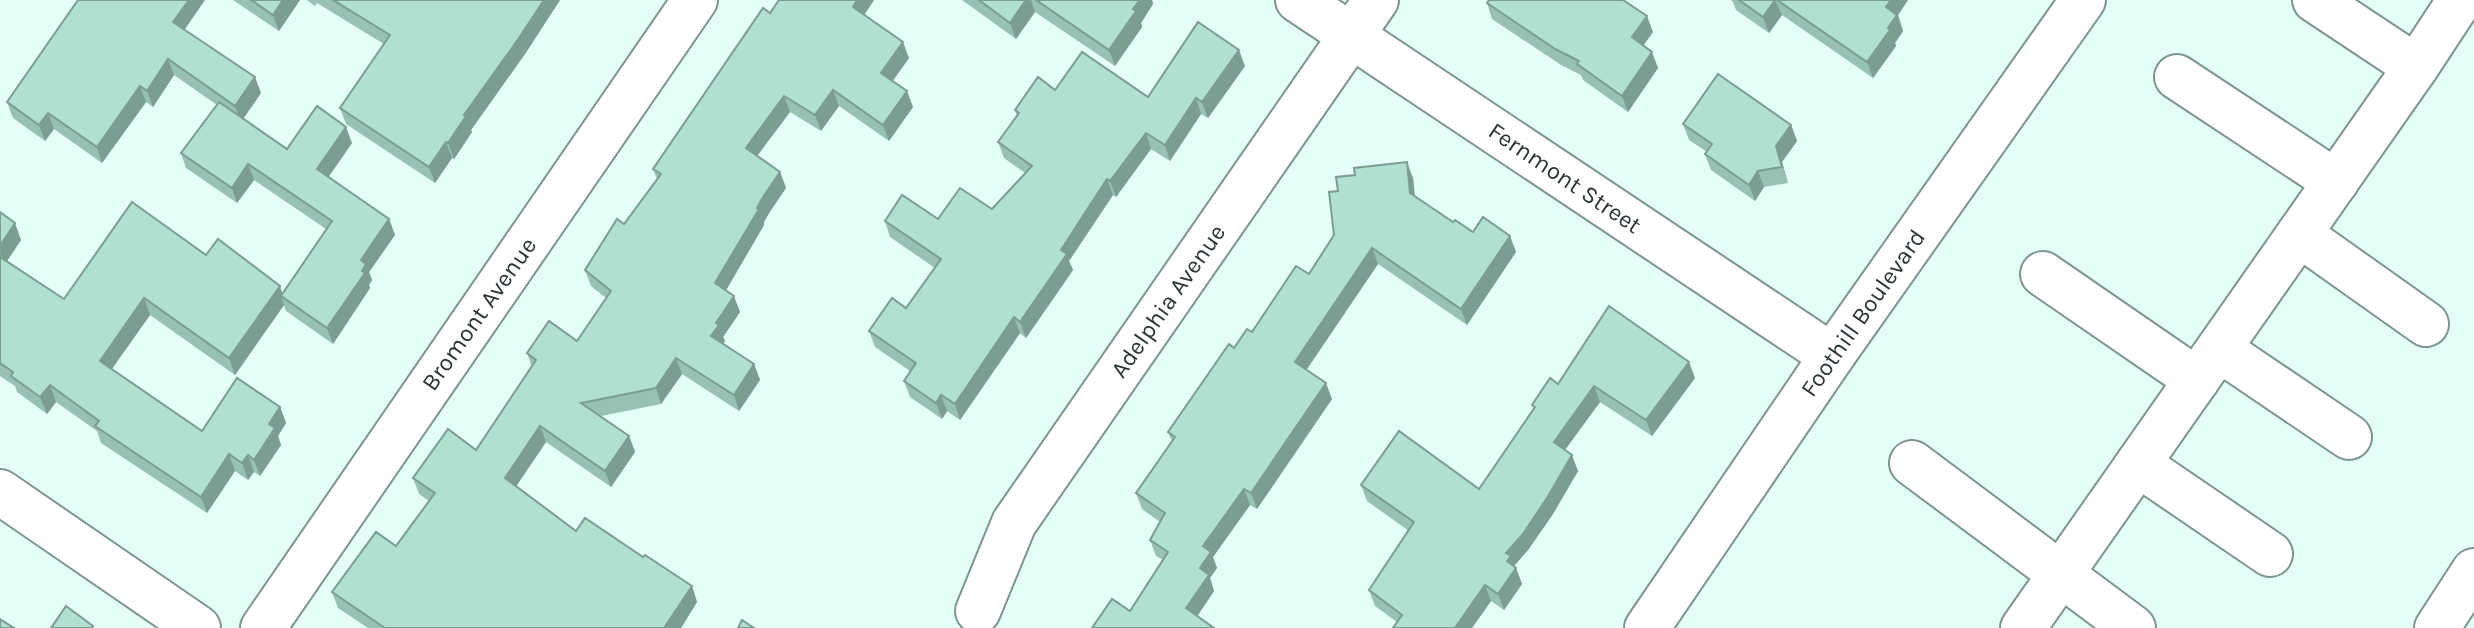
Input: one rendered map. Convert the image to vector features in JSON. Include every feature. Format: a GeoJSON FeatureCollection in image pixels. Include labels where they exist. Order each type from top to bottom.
{"type":"FeatureCollection","features":[{"type":"Feature","properties":{"kind":"main road","name":"Bromont Avenue"},"geometry":{"type":"LineString","coordinates":[[263,628],[695,0]]}},
{"type":"Feature","properties":{"kind":"main road","name":"Fernmont Street"},"geometry":{"type":"LineString","coordinates":[[1298,0],[1832,356]]}},
{"type":"Feature","properties":{"kind":"main road","name":"Adelphia Avenue"},"geometry":{"type":"LineString","coordinates":[[978,611],[1014,523],[1376,0]]}},
{"type":"Feature","properties":{"kind":"main road","name":"Foothill Boulevard"},"geometry":{"type":"LineString","coordinates":[[1647,628],[1832,356],[2083,0]]}},
{"type":"Feature","properties":{"kind":"main road"},"geometry":{"type":"LineString","coordinates":[[2315,0],[2416,67]]}},
{"type":"Feature","properties":{"kind":"main road"},"geometry":{"type":"LineString","coordinates":[[2023,628],[2460,0]]}},
{"type":"Feature","properties":{"kind":"main road"},"geometry":{"type":"LineString","coordinates":[[2177,77],[2336,182]]}},
{"type":"Feature","properties":{"kind":"main road"},"geometry":{"type":"LineString","coordinates":[[2299,234],[2426,324]]}},
{"type":"Feature","properties":{"kind":"main road"},"geometry":{"type":"LineString","coordinates":[[2043,274],[2208,365],[2349,437]]}},
{"type":"Feature","properties":{"kind":"main road"},"geometry":{"type":"LineString","coordinates":[[1912,463],[2133,628]]}},
{"type":"Feature","properties":{"kind":"main road"},"geometry":{"type":"LineString","coordinates":[[2138,464],[2270,554]]}},
{"type":"Feature","properties":{"kind":"main road"},"geometry":{"type":"LineString","coordinates":[[0,492],[198,628]]}},
{"type":"Feature","properties":{"kind":"main road"},"geometry":{"type":"LineString","coordinates":[[2437,628],[2474,571]]}},
{"type":"Feature","properties":{"kind":"building"},"geometry":{"type":"Polygon","coordinates":[[[78,0],[189,0],[173,22],[255,77],[235,106],[168,59],[147,91],[140,86],[97,147],[48,113],[39,125],[7,102],[78,0]]]}},
{"type":"Feature","properties":{"kind":"building"},"geometry":{"type":"Polygon","coordinates":[[[251,0],[283,0],[273,15],[251,0]]]}},
{"type":"Feature","properties":{"kind":"building"},"geometry":{"type":"Polygon","coordinates":[[[333,0],[544,0],[429,167],[340,108],[390,35],[333,0]]]}},
{"type":"Feature","properties":{"kind":"building"},"geometry":{"type":"Polygon","coordinates":[[[779,0],[857,0],[853,7],[903,42],[881,73],[907,91],[883,125],[833,90],[815,115],[784,96],[746,148],[780,172],[715,283],[734,296],[711,336],[754,364],[734,395],[676,358],[656,388],[581,403],[629,436],[605,471],[540,426],[505,478],[576,531],[585,518],[692,586],[664,628],[385,628],[332,592],[376,532],[396,546],[435,493],[413,478],[448,429],[476,450],[536,360],[527,353],[549,321],[577,341],[611,291],[585,270],[617,219],[624,224],[661,174],[653,169],[763,8],[770,13],[779,0]]]}},
{"type":"Feature","properties":{"kind":"building"},"geometry":{"type":"Polygon","coordinates":[[[979,0],[1026,0],[1010,23],[979,0]]]}},
{"type":"Feature","properties":{"kind":"building"},"geometry":{"type":"Polygon","coordinates":[[[1036,0],[1140,0],[1109,50],[1036,0]]]}},
{"type":"Feature","properties":{"kind":"building"},"geometry":{"type":"Polygon","coordinates":[[[1489,0],[1623,0],[1647,16],[1632,37],[1652,52],[1622,96],[1577,64],[1579,61],[1555,49],[1487,3],[1489,0]]]}},
{"type":"Feature","properties":{"kind":"building"},"geometry":{"type":"Polygon","coordinates":[[[1739,0],[1775,0],[1763,17],[1739,0]]]}},
{"type":"Feature","properties":{"kind":"building"},"geometry":{"type":"Polygon","coordinates":[[[1777,0],[1891,0],[1886,7],[1897,15],[1867,62],[1777,0]]]}},
{"type":"Feature","properties":{"kind":"building"},"geometry":{"type":"Polygon","coordinates":[[[1198,22],[1239,50],[1202,102],[1196,98],[1165,145],[1146,133],[1110,181],[1107,179],[1061,250],[1067,254],[1020,322],[1014,317],[955,404],[941,395],[936,403],[904,381],[916,363],[869,331],[892,298],[906,308],[941,259],[885,221],[902,195],[938,219],[960,188],[992,209],[1032,166],[998,142],[1019,113],[1015,110],[1038,77],[1055,90],[1082,52],[1148,97],[1198,22]]]}},
{"type":"Feature","properties":{"kind":"building"},"geometry":{"type":"Polygon","coordinates":[[[1718,74],[1791,125],[1776,146],[1782,167],[1758,171],[1749,185],[1705,154],[1712,144],[1683,124],[1718,74]]]}},
{"type":"Feature","properties":{"kind":"building"},"geometry":{"type":"Polygon","coordinates":[[[219,102],[287,149],[317,106],[346,127],[317,169],[389,219],[361,260],[366,264],[362,271],[365,273],[327,328],[281,296],[332,221],[248,164],[232,188],[181,153],[219,102]]]}},
{"type":"Feature","properties":{"kind":"building"},"geometry":{"type":"Polygon","coordinates":[[[1407,162],[1410,193],[1473,232],[1483,217],[1510,236],[1461,309],[1372,248],[1295,362],[1326,383],[1251,493],[1244,489],[1203,546],[1211,552],[1200,568],[1209,575],[1186,608],[1214,628],[1092,628],[1112,599],[1130,611],[1168,552],[1150,540],[1165,513],[1136,493],[1175,437],[1168,432],[1229,344],[1234,348],[1247,329],[1252,332],[1296,266],[1309,274],[1334,235],[1329,192],[1338,191],[1336,177],[1355,175],[1354,168],[1407,162]]]}},
{"type":"Feature","properties":{"kind":"building"},"geometry":{"type":"Polygon","coordinates":[[[132,202],[206,255],[218,239],[280,286],[229,358],[144,298],[100,361],[202,431],[237,378],[280,407],[269,424],[275,428],[254,460],[248,455],[242,463],[229,454],[201,497],[95,426],[99,421],[50,385],[40,397],[11,376],[13,372],[0,363],[0,257],[64,299],[132,202]]]}},
{"type":"Feature","properties":{"kind":"building"},"geometry":{"type":"Polygon","coordinates":[[[0,212],[15,223],[0,246],[0,212]]]}},
{"type":"Feature","properties":{"kind":"building"},"geometry":{"type":"Polygon","coordinates":[[[1609,306],[1689,362],[1646,420],[1594,386],[1554,442],[1572,455],[1523,534],[1506,553],[1511,556],[1507,561],[1516,568],[1498,594],[1485,585],[1455,628],[1393,628],[1402,615],[1369,590],[1414,522],[1361,485],[1399,431],[1479,489],[1535,407],[1532,405],[1550,378],[1558,384],[1609,306]]]}},
{"type":"Feature","properties":{"kind":"building"},"geometry":{"type":"Polygon","coordinates":[[[66,606],[93,626],[92,628],[51,628],[66,606]]]}},
{"type":"Feature","properties":{"kind":"building"},"geometry":{"type":"Polygon","coordinates":[[[0,619],[14,628],[0,628],[0,619]]]}},
{"type":"Feature","properties":{"kind":"building"},"geometry":{"type":"Polygon","coordinates":[[[742,620],[754,628],[738,628],[742,620]]]}}]}
